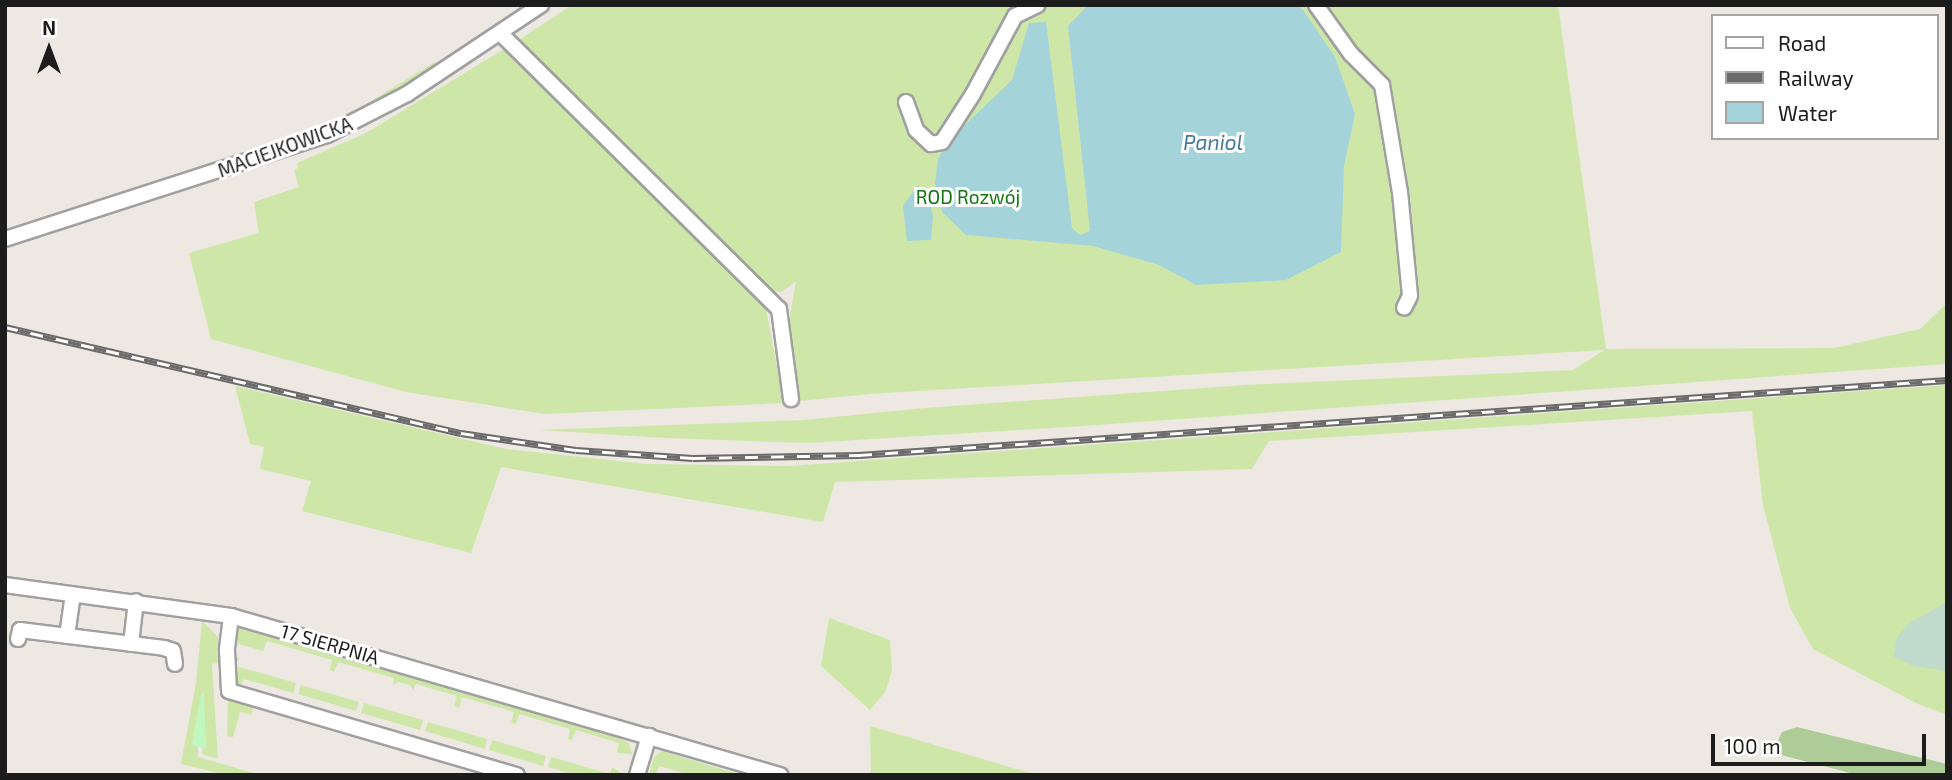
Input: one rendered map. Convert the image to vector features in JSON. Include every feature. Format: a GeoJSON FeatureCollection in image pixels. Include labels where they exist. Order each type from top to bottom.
{"type":"FeatureCollection","features":[{"type":"Feature","properties":{"kind":"street","name":"MACIEJKOWICKA"},"geometry":{"type":"LineString","coordinates":[[5,239],[327,135],[407,94],[541,5]]}},
{"type":"Feature","properties":{"kind":"street"},"geometry":{"type":"LineString","coordinates":[[906,102],[916,130],[931,144],[942,142],[973,94],[1015,16],[1038,5]]}},
{"type":"Feature","properties":{"kind":"street"},"geometry":{"type":"LineString","coordinates":[[1316,5],[1351,54],[1381,85],[1404,230],[1410,296],[1404,308]]}},
{"type":"Feature","properties":{"kind":"street"},"geometry":{"type":"LineString","coordinates":[[500,33],[517,53],[779,309],[791,399]]}},
{"type":"Feature","properties":{"kind":"street","name":"17 SIERPNIA"},"geometry":{"type":"LineString","coordinates":[[5,585],[231,616],[780,775]]}},
{"type":"Feature","properties":{"kind":"street"},"geometry":{"type":"LineString","coordinates":[[67,636],[73,594]]}},
{"type":"Feature","properties":{"kind":"street"},"geometry":{"type":"LineString","coordinates":[[131,644],[136,601]]}},
{"type":"Feature","properties":{"kind":"street"},"geometry":{"type":"LineString","coordinates":[[231,616],[227,650],[229,691],[517,775]]}},
{"type":"Feature","properties":{"kind":"street"},"geometry":{"type":"LineString","coordinates":[[18,639],[20,630],[131,644],[173,651],[175,664]]}},
{"type":"Feature","properties":{"kind":"street"},"geometry":{"type":"LineString","coordinates":[[638,775],[649,736]]}},
{"type":"Feature","properties":{"kind":"green space","name":"ROD Rozwój"},"geometry":{"type":"Polygon","coordinates":[[[572,5],[1558,5],[1606,349],[1834,348],[1920,329],[1946,304],[1947,364],[808,443],[539,430],[804,420],[925,408],[1245,385],[1573,370],[1604,350],[869,394],[799,401],[789,321],[796,281],[782,292],[766,291],[514,43],[572,5]]]}},
{"type":"Feature","properties":{"kind":"green space"},"geometry":{"type":"Polygon","coordinates":[[[504,49],[766,309],[784,403],[545,414],[406,392],[211,339],[189,253],[259,233],[254,202],[299,187],[294,170],[298,168],[297,163],[366,133],[504,49]]]}},
{"type":"Feature","properties":{"kind":"green space"},"geometry":{"type":"Polygon","coordinates":[[[435,62],[436,66],[355,114],[307,136],[287,142],[285,140],[353,112],[435,62]]]}},
{"type":"Feature","properties":{"kind":"green space"},"geometry":{"type":"Polygon","coordinates":[[[1947,385],[1947,715],[1918,704],[1813,649],[1790,608],[1763,505],[1752,411],[1269,441],[1252,469],[835,482],[823,522],[501,467],[471,553],[302,511],[311,481],[260,469],[264,447],[250,444],[235,386],[506,449],[647,464],[787,466],[1947,385]]]}},
{"type":"Feature","properties":{"kind":"green space"},"geometry":{"type":"Polygon","coordinates":[[[1947,602],[1947,675],[1941,670],[1913,666],[1893,656],[1897,638],[1909,623],[1947,602]]]}},
{"type":"Feature","properties":{"kind":"green space"},"geometry":{"type":"Polygon","coordinates":[[[829,618],[890,640],[892,671],[885,692],[870,710],[821,666],[829,618]]]}},
{"type":"Feature","properties":{"kind":"green space"},"geometry":{"type":"Polygon","coordinates":[[[202,621],[218,637],[219,663],[212,664],[218,759],[202,754],[203,748],[193,745],[198,747],[198,757],[260,775],[226,775],[181,764],[196,683],[202,621]]]}},
{"type":"Feature","properties":{"kind":"green space"},"geometry":{"type":"Polygon","coordinates":[[[242,626],[617,733],[616,737],[629,743],[632,754],[617,753],[619,743],[576,730],[572,740],[568,739],[570,729],[519,714],[516,724],[511,723],[514,712],[462,697],[459,708],[454,706],[457,696],[416,684],[413,690],[410,685],[398,682],[393,685],[394,678],[338,662],[334,672],[330,670],[332,660],[267,641],[263,651],[235,643],[236,629],[242,626]]]}},
{"type":"Feature","properties":{"kind":"green space"},"geometry":{"type":"Polygon","coordinates":[[[234,657],[239,657],[236,666],[296,683],[293,693],[244,679],[240,688],[235,682],[234,657]]]}},
{"type":"Feature","properties":{"kind":"green space"},"geometry":{"type":"Polygon","coordinates":[[[301,685],[359,702],[356,711],[298,694],[301,685]]]}},
{"type":"Feature","properties":{"kind":"green space"},"geometry":{"type":"Polygon","coordinates":[[[201,693],[204,693],[206,749],[192,745],[201,693]]]}},
{"type":"Feature","properties":{"kind":"green space"},"geometry":{"type":"Polygon","coordinates":[[[228,697],[254,705],[251,715],[240,712],[233,737],[227,736],[228,697]]]}},
{"type":"Feature","properties":{"kind":"green space"},"geometry":{"type":"Polygon","coordinates":[[[364,703],[423,720],[420,730],[361,713],[364,703]]]}},
{"type":"Feature","properties":{"kind":"green space"},"geometry":{"type":"Polygon","coordinates":[[[428,722],[487,739],[485,749],[425,731],[428,722]]]}},
{"type":"Feature","properties":{"kind":"green space"},"geometry":{"type":"Polygon","coordinates":[[[870,726],[1037,775],[871,775],[870,726]]]}},
{"type":"Feature","properties":{"kind":"green space"},"geometry":{"type":"Polygon","coordinates":[[[1797,727],[1947,764],[1947,775],[1858,775],[1781,755],[1776,745],[1782,732],[1797,727]]]}},
{"type":"Feature","properties":{"kind":"green space"},"geometry":{"type":"Polygon","coordinates":[[[492,740],[546,756],[543,766],[489,750],[492,740]]]}},
{"type":"Feature","properties":{"kind":"green space"},"geometry":{"type":"Polygon","coordinates":[[[662,751],[742,775],[690,775],[659,766],[656,775],[649,775],[654,757],[662,751]]]}},
{"type":"Feature","properties":{"kind":"green space"},"geometry":{"type":"Polygon","coordinates":[[[551,757],[610,774],[612,767],[624,775],[575,775],[548,767],[551,757]]]}},
{"type":"Feature","properties":{"kind":"water","name":"Paniol"},"geometry":{"type":"Polygon","coordinates":[[[1088,5],[1296,5],[1303,10],[1335,57],[1355,114],[1344,166],[1341,252],[1286,280],[1196,285],[1159,265],[1093,246],[966,235],[942,212],[935,183],[938,159],[950,139],[1012,80],[1029,23],[1046,22],[1072,228],[1080,235],[1090,231],[1068,26],[1088,5]]]}},
{"type":"Feature","properties":{"kind":"water"},"geometry":{"type":"Polygon","coordinates":[[[918,185],[929,197],[933,217],[931,240],[907,241],[903,206],[918,185]]]}},
{"type":"Feature","properties":{"kind":"railway"},"geometry":{"type":"LineString","coordinates":[[5,327],[461,433],[576,450],[693,458],[859,455],[1947,380]]}}]}
